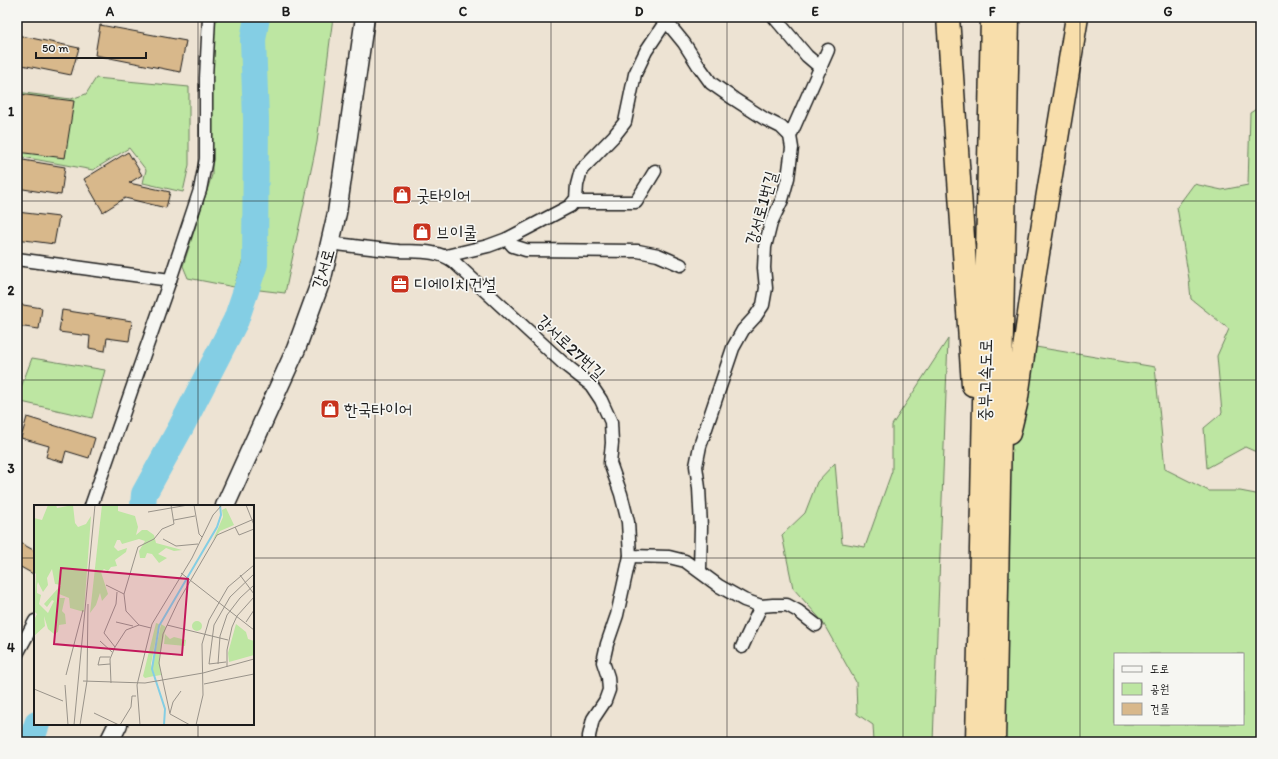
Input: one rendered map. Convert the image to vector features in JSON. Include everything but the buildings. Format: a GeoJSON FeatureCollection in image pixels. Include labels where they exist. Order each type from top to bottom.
{"type":"FeatureCollection","features":[{"type":"Feature","properties":{"kind":"highway"},"geometry":{"type":"LineString","coordinates":[[948,17],[970,366],[991,477]]}},
{"type":"Feature","properties":{"kind":"highway","name":"중부고속도로"},"geometry":{"type":"LineString","coordinates":[[992,17],[991,477],[994,742]]}},
{"type":"Feature","properties":{"kind":"highway","name":"중부고속도로"},"geometry":{"type":"LineString","coordinates":[[978,742],[991,477],[1008,17]]}},
{"type":"Feature","properties":{"kind":"highway"},"geometry":{"type":"LineString","coordinates":[[991,477],[1016,404],[1077,17]]}},
{"type":"Feature","properties":{"kind":"street"},"geometry":{"type":"LineString","coordinates":[[91,505],[200,190],[206,159],[206,78],[209,17]]}},
{"type":"Feature","properties":{"kind":"street","name":"강서로"},"geometry":{"type":"LineString","coordinates":[[225,505],[296,350],[322,278],[337,213],[365,17]]}},
{"type":"Feature","properties":{"kind":"street"},"geometry":{"type":"LineString","coordinates":[[774,17],[807,56],[821,68]]}},
{"type":"Feature","properties":{"kind":"street"},"geometry":{"type":"LineString","coordinates":[[446,256],[488,246],[507,239],[570,206],[574,202],[576,199],[577,185],[581,170],[614,136],[625,122],[636,74],[646,51],[667,19],[711,83],[734,100],[781,127],[790,136],[828,50]]}},
{"type":"Feature","properties":{"kind":"street","name":"강서로1번길"},"geometry":{"type":"LineString","coordinates":[[700,570],[699,488],[696,466],[718,391],[733,348],[743,330],[755,317],[763,305],[766,288],[764,268],[765,246],[771,223],[782,200],[788,178],[792,148],[790,136]]}},
{"type":"Feature","properties":{"kind":"street"},"geometry":{"type":"LineString","coordinates":[[574,202],[636,202],[655,170]]}},
{"type":"Feature","properties":{"kind":"street"},"geometry":{"type":"LineString","coordinates":[[507,239],[513,246],[526,250],[638,251],[658,255],[681,265]]}},
{"type":"Feature","properties":{"kind":"street","name":"강서로27번길"},"geometry":{"type":"LineString","coordinates":[[330,243],[399,251],[428,252],[446,256],[563,363],[591,385],[601,400],[611,422],[612,443],[610,463],[621,494],[628,522],[630,556],[617,615],[607,644],[603,662],[608,677],[608,690],[604,701],[593,719],[589,742]]}},
{"type":"Feature","properties":{"kind":"street"},"geometry":{"type":"LineString","coordinates":[[17,259],[170,280]]}},
{"type":"Feature","properties":{"kind":"street"},"geometry":{"type":"LineString","coordinates":[[630,556],[674,558],[685,561],[700,570],[719,586],[744,600],[761,606],[787,605],[798,611],[816,625]]}},
{"type":"Feature","properties":{"kind":"street"},"geometry":{"type":"LineString","coordinates":[[742,647],[761,606]]}},
{"type":"Feature","properties":{"kind":"street"},"geometry":{"type":"LineString","coordinates":[[17,654],[34,623]]}},
{"type":"Feature","properties":{"kind":"street"},"geometry":{"type":"LineString","coordinates":[[109,742],[118,725]]}},
{"type":"Feature","properties":{"kind":"green space"},"geometry":{"type":"Polygon","coordinates":[[[216,17],[247,17],[243,41],[247,163],[247,247],[234,287],[188,278],[183,266],[212,175],[212,46],[216,17]]]}},
{"type":"Feature","properties":{"kind":"green space"},"geometry":{"type":"Polygon","coordinates":[[[269,17],[333,17],[317,142],[285,293],[251,289],[260,260],[264,45],[269,17]]]}},
{"type":"Feature","properties":{"kind":"green space"},"geometry":{"type":"Polygon","coordinates":[[[96,78],[189,87],[189,165],[183,192],[143,183],[146,170],[129,148],[93,170],[17,156],[17,92],[71,99],[86,94],[96,78]]]}},
{"type":"Feature","properties":{"kind":"green space"},"geometry":{"type":"Polygon","coordinates":[[[1261,106],[1261,454],[1245,447],[1207,468],[1204,428],[1222,413],[1217,356],[1229,329],[1191,299],[1177,207],[1194,184],[1222,190],[1248,185],[1250,113],[1261,106]]]}},
{"type":"Feature","properties":{"kind":"green space"},"geometry":{"type":"Polygon","coordinates":[[[948,339],[933,742],[874,742],[873,725],[857,714],[856,682],[822,621],[793,588],[782,535],[805,513],[817,482],[835,463],[842,543],[865,547],[892,471],[892,425],[948,339]]]}},
{"type":"Feature","properties":{"kind":"green space"},"geometry":{"type":"Polygon","coordinates":[[[1012,343],[1155,367],[1165,469],[1209,491],[1240,491],[1261,495],[1261,583],[1259,585],[1261,590],[1261,742],[1003,742],[1012,343]]]}},
{"type":"Feature","properties":{"kind":"green space"},"geometry":{"type":"Polygon","coordinates":[[[32,358],[105,370],[92,418],[17,401],[32,358]]]}},
{"type":"Feature","properties":{"kind":"waterway"},"geometry":{"type":"LineString","coordinates":[[143,505],[144,494],[181,427],[236,320],[255,264],[256,119],[253,40],[257,17]]}},
{"type":"Feature","properties":{"kind":"waterway"},"geometry":{"type":"LineString","coordinates":[[31,742],[37,725]]}},
{"type":"Feature","properties":{"kind":"place","name":"굿타이어"},"geometry":{"type":"Point","coordinates":[402,195]}},
{"type":"Feature","properties":{"kind":"place","name":"브이쿨"},"geometry":{"type":"Point","coordinates":[422,232]}},
{"type":"Feature","properties":{"kind":"place","name":"디에이치건설"},"geometry":{"type":"Point","coordinates":[400,284]}},
{"type":"Feature","properties":{"kind":"place","name":"한국타이어"},"geometry":{"type":"Point","coordinates":[330,409]}}]}
